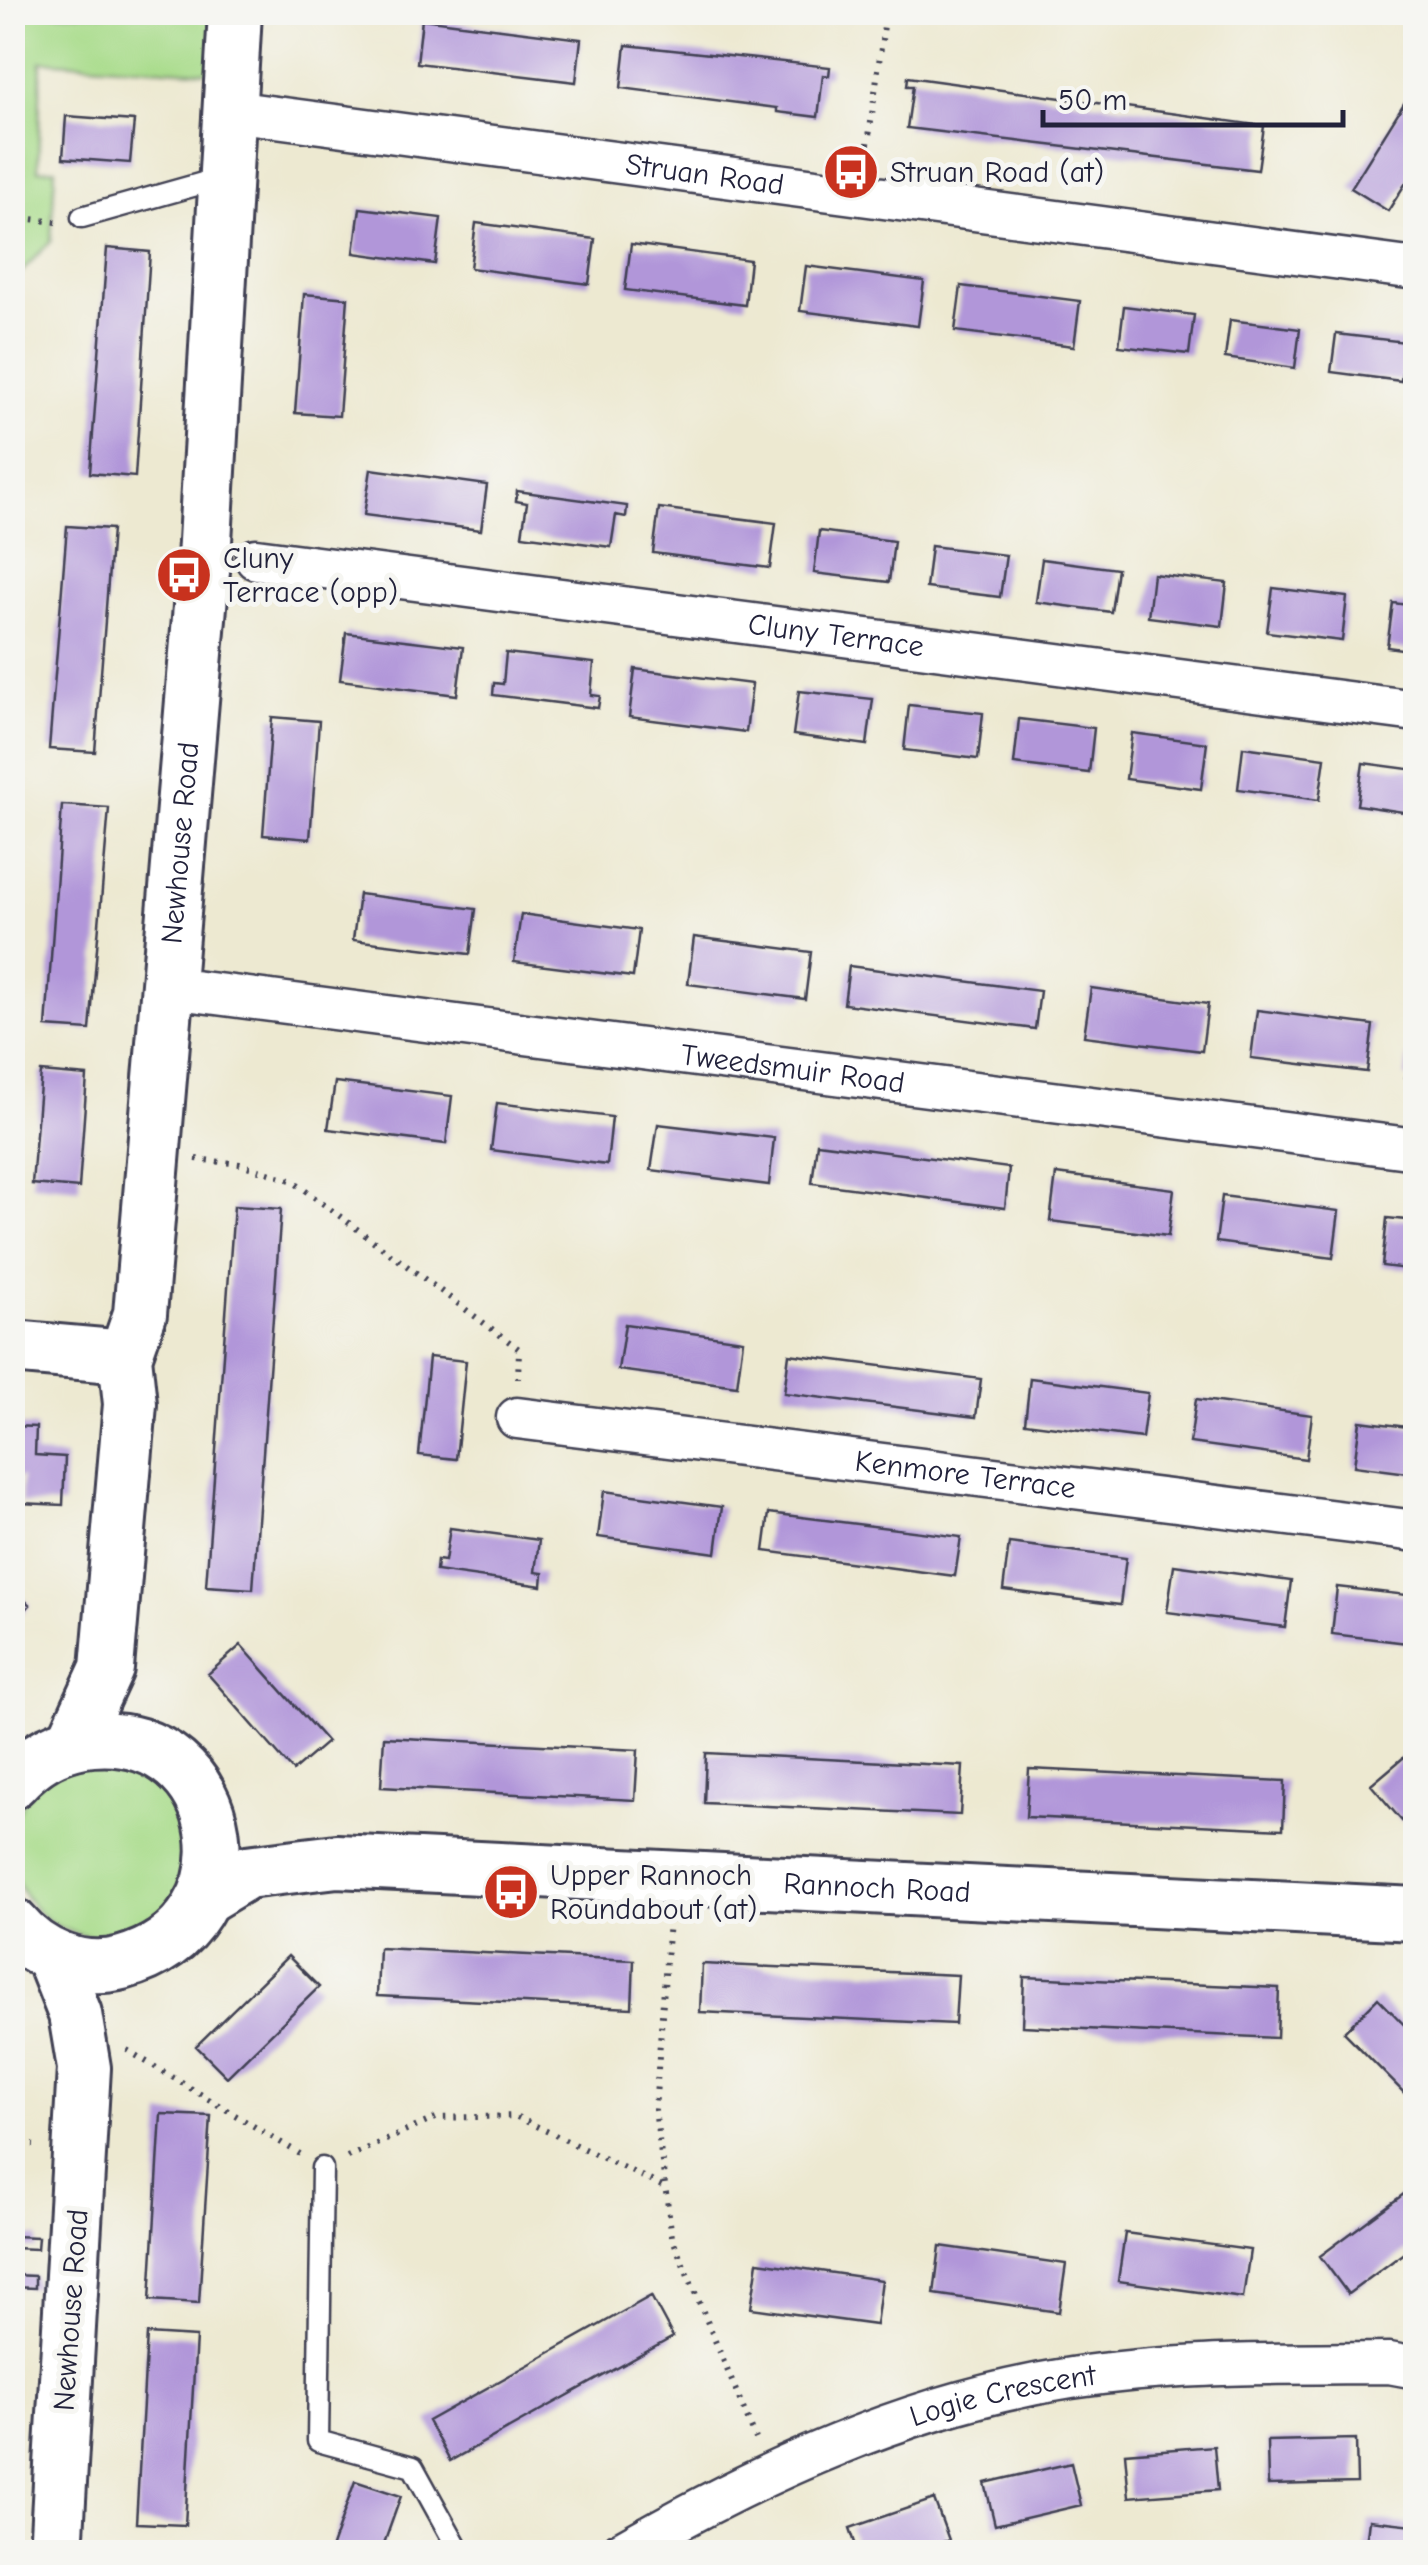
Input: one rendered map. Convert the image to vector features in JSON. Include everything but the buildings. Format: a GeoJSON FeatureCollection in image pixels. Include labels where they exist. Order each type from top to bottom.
{"type":"FeatureCollection","features":[{"type":"Feature","properties":{"kind":"street","name":"Newhouse Road"},"geometry":{"type":"LineString","coordinates":[[74,1742],[107,1668],[130,1404],[125,1357],[140,1314],[204,558],[235,12]]}},
{"type":"Feature","properties":{"kind":"street","name":"Struan Road"},"geometry":{"type":"LineString","coordinates":[[231,111],[1416,270]]}},
{"type":"Feature","properties":{"kind":"street","name":"Cluny Terrace"},"geometry":{"type":"LineString","coordinates":[[256,558],[1416,711]]}},
{"type":"Feature","properties":{"kind":"street","name":"Tweedsmuir Road"},"geometry":{"type":"LineString","coordinates":[[170,988],[1416,1149]]}},
{"type":"Feature","properties":{"kind":"street"},"geometry":{"type":"LineString","coordinates":[[12,1347],[125,1357]]}},
{"type":"Feature","properties":{"kind":"street","name":"Kenmore Terrace"},"geometry":{"type":"LineString","coordinates":[[517,1418],[1416,1531]]}},
{"type":"Feature","properties":{"kind":"street"},"geometry":{"type":"LineString","coordinates":[[32,1940],[106,1967],[166,1946],[191,1922],[208,1896],[216,1862],[211,1822],[187,1780],[158,1751],[107,1668]]}},
{"type":"Feature","properties":{"kind":"street"},"geometry":{"type":"LineString","coordinates":[[12,1782],[42,1756],[74,1742],[112,1739],[158,1751]]}},
{"type":"Feature","properties":{"kind":"street","name":"Rannoch Road"},"geometry":{"type":"LineString","coordinates":[[211,1822],[337,1862]]}},
{"type":"Feature","properties":{"kind":"street","name":"Rannoch Road"},"geometry":{"type":"LineString","coordinates":[[208,1896],[246,1872],[337,1862],[1416,1914]]}},
{"type":"Feature","properties":{"kind":"street","name":"Newhouse Road"},"geometry":{"type":"LineString","coordinates":[[32,1940],[75,2014],[90,2050]]}},
{"type":"Feature","properties":{"kind":"street","name":"Newhouse Road"},"geometry":{"type":"LineString","coordinates":[[56,2552],[90,2050],[106,1967]]}},
{"type":"Feature","properties":{"kind":"street","name":"Logie Crescent"},"geometry":{"type":"LineString","coordinates":[[621,2552],[706,2503],[771,2474],[931,2412],[1069,2378],[1208,2364],[1389,2363],[1416,2368]]}},
{"type":"Feature","properties":{"kind":"lane"},"geometry":{"type":"LineString","coordinates":[[82,217],[228,176]]}},
{"type":"Feature","properties":{"kind":"lane"},"geometry":{"type":"LineString","coordinates":[[322,2168],[318,2441],[414,2467],[460,2552]]}},
{"type":"Feature","properties":{"kind":"path"},"geometry":{"type":"LineString","coordinates":[[861,195],[885,18],[864,12]]}},
{"type":"Feature","properties":{"kind":"path"},"geometry":{"type":"LineString","coordinates":[[12,217],[64,222],[82,217]]}},
{"type":"Feature","properties":{"kind":"path"},"geometry":{"type":"LineString","coordinates":[[154,1155],[240,1164],[291,1180],[519,1349],[517,1418]]}},
{"type":"Feature","properties":{"kind":"path"},"geometry":{"type":"LineString","coordinates":[[672,1879],[655,2110],[672,2237],[771,2474]]}},
{"type":"Feature","properties":{"kind":"path"},"geometry":{"type":"LineString","coordinates":[[90,2050],[322,2168],[436,2118],[515,2116],[666,2188]]}},
{"type":"Feature","properties":{"kind":"green space"},"geometry":{"type":"Polygon","coordinates":[[[13,13],[214,13],[211,72],[41,61],[38,170],[55,169],[51,241],[13,281],[13,13]]]}},
{"type":"Feature","properties":{"kind":"green space"},"geometry":{"type":"Polygon","coordinates":[[[100,1759],[134,1766],[163,1785],[182,1814],[189,1848],[182,1882],[163,1911],[134,1930],[100,1937],[66,1930],[37,1911],[18,1882],[11,1848],[18,1814],[37,1785],[66,1766],[100,1759]]]}},
{"type":"Feature","properties":{"kind":"place","name":"Struan Road (at)"},"geometry":{"type":"Point","coordinates":[851,172]}},
{"type":"Feature","properties":{"kind":"place","name":"Cluny Terrace (opp)"},"geometry":{"type":"Point","coordinates":[184,575]}},
{"type":"Feature","properties":{"kind":"place","name":"Upper Rannoch Roundabout (at)"},"geometry":{"type":"Point","coordinates":[511,1892]}}]}
